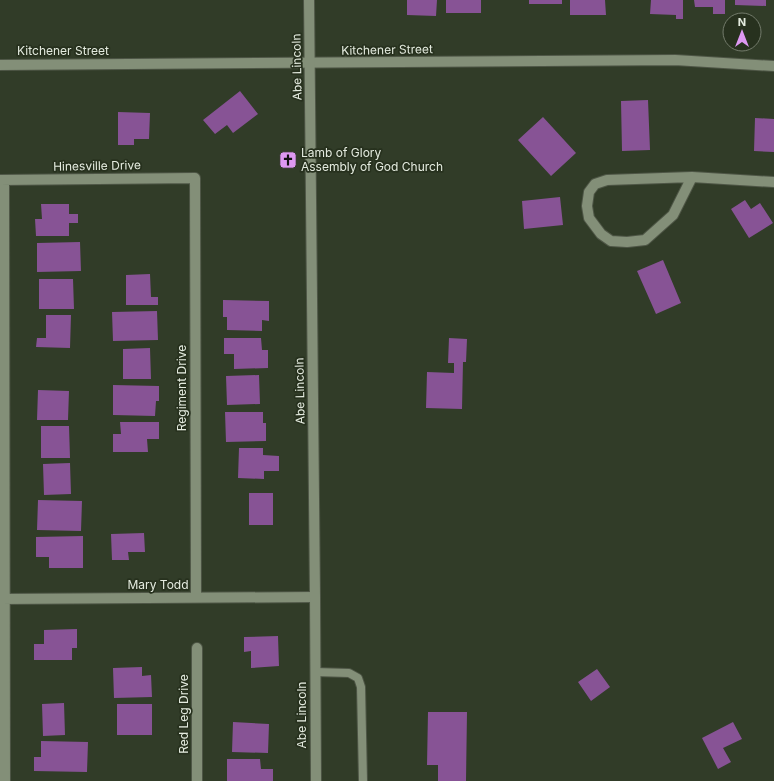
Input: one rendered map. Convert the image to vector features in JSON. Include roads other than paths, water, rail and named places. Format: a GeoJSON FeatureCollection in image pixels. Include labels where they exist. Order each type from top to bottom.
{"type":"FeatureCollection","features":[{"type":"Feature","properties":{"kind":"street","name":"Abe Lincoln"},"geometry":{"type":"LineString","coordinates":[[309,0],[316,781]]}},
{"type":"Feature","properties":{"kind":"street","name":"Kitchener Street"},"geometry":{"type":"LineString","coordinates":[[0,65],[675,60],[774,66]]}},
{"type":"Feature","properties":{"kind":"street"},"geometry":{"type":"LineString","coordinates":[[692,177],[673,215],[645,240],[627,242],[611,241],[601,234],[589,218],[587,206],[589,192],[595,184],[607,180],[692,177],[774,182]]}},
{"type":"Feature","properties":{"kind":"street","name":"Hinesville Drive"},"geometry":{"type":"LineString","coordinates":[[2,180],[195,178]]}},
{"type":"Feature","properties":{"kind":"street","name":"Regiment Drive"},"geometry":{"type":"LineString","coordinates":[[195,178],[196,598]]}},
{"type":"Feature","properties":{"kind":"street"},"geometry":{"type":"LineString","coordinates":[[2,180],[5,781]]}},
{"type":"Feature","properties":{"kind":"street","name":"Mary Todd"},"geometry":{"type":"LineString","coordinates":[[3,599],[315,597]]}},
{"type":"Feature","properties":{"kind":"street","name":"Red Leg Drive"},"geometry":{"type":"LineString","coordinates":[[197,648],[197,781]]}},
{"type":"Feature","properties":{"kind":"lane"},"geometry":{"type":"LineString","coordinates":[[315,672],[348,674],[358,678],[362,687],[363,781]]}},
{"type":"Feature","properties":{"kind":"place","name":"Lamb of Glory Assembly of God Church"},"geometry":{"type":"Point","coordinates":[288,160]}}]}
